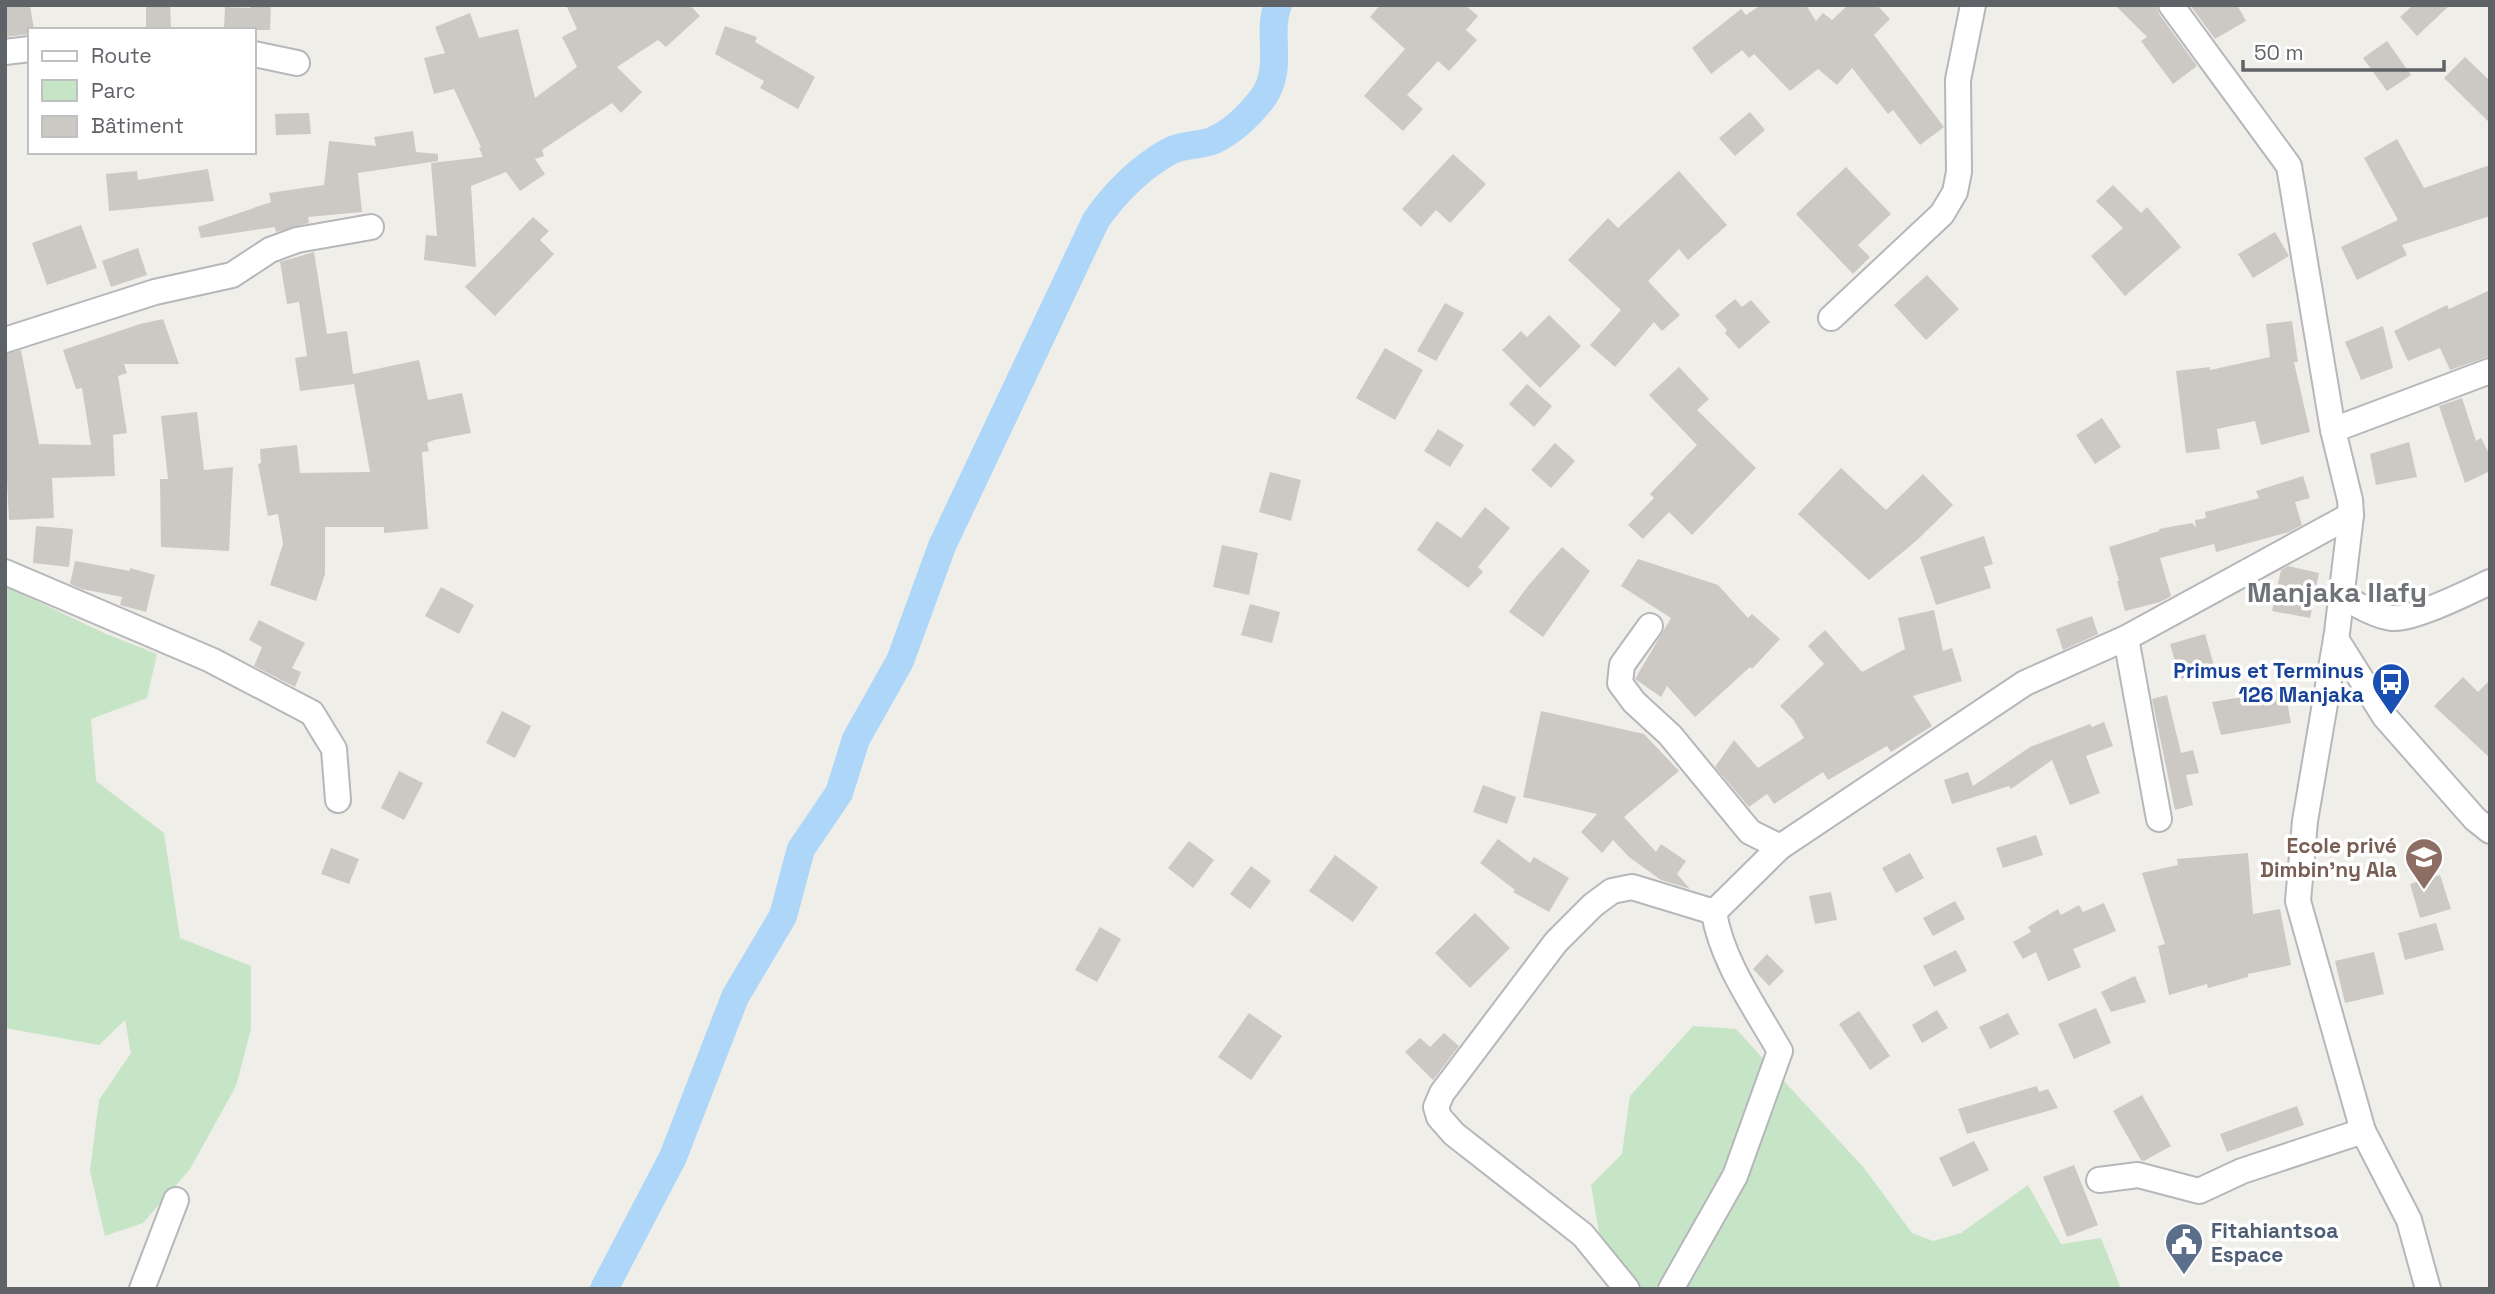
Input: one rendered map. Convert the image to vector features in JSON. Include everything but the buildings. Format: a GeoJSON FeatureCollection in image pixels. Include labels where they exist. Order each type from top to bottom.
{"type":"FeatureCollection","features":[{"type":"Feature","properties":{"kind":"street"},"geometry":{"type":"LineString","coordinates":[[1831,318],[1942,214],[1955,192],[1959,172],[1958,80],[1972,5]]}},
{"type":"Feature","properties":{"kind":"street"},"geometry":{"type":"LineString","coordinates":[[2171,5],[2289,166],[2333,430],[2351,514],[2336,639],[2305,821],[2298,901],[2363,1131],[2409,1220],[2428,1289]]}},
{"type":"Feature","properties":{"kind":"street"},"geometry":{"type":"LineString","coordinates":[[5,52],[28,49]]}},
{"type":"Feature","properties":{"kind":"street"},"geometry":{"type":"LineString","coordinates":[[256,54],[297,63]]}},
{"type":"Feature","properties":{"kind":"street"},"geometry":{"type":"LineString","coordinates":[[5,340],[155,292],[232,275],[270,250],[297,240],[371,227]]}},
{"type":"Feature","properties":{"kind":"street"},"geometry":{"type":"LineString","coordinates":[[2333,430],[2490,371]]}},
{"type":"Feature","properties":{"kind":"street"},"geometry":{"type":"LineString","coordinates":[[1714,912],[1780,847],[2025,683],[2126,638],[2351,514]]}},
{"type":"Feature","properties":{"kind":"street"},"geometry":{"type":"LineString","coordinates":[[5,572],[211,660],[312,713],[334,749],[338,800]]}},
{"type":"Feature","properties":{"kind":"street"},"geometry":{"type":"LineString","coordinates":[[2342,596],[2366,609],[2393,618],[2453,600],[2490,582]]}},
{"type":"Feature","properties":{"kind":"street"},"geometry":{"type":"LineString","coordinates":[[1650,626],[1622,664],[1620,683],[1634,702],[1670,735],[1749,832],[1780,847]]}},
{"type":"Feature","properties":{"kind":"street"},"geometry":{"type":"LineString","coordinates":[[2126,638],[2159,819]]}},
{"type":"Feature","properties":{"kind":"street"},"geometry":{"type":"LineString","coordinates":[[2336,639],[2385,717],[2475,819],[2490,831]]}},
{"type":"Feature","properties":{"kind":"street"},"geometry":{"type":"LineString","coordinates":[[1627,1289],[1583,1235],[1454,1134],[1439,1118],[1436,1107],[1442,1093],[1556,942],[1602,898],[1612,891],[1632,887],[1714,912]]}},
{"type":"Feature","properties":{"kind":"street"},"geometry":{"type":"LineString","coordinates":[[1671,1289],[1735,1176],[1780,1052],[1717,935],[1714,912]]}},
{"type":"Feature","properties":{"kind":"street"},"geometry":{"type":"LineString","coordinates":[[2099,1180],[2138,1175],[2199,1191],[2242,1171],[2363,1131]]}},
{"type":"Feature","properties":{"kind":"street"},"geometry":{"type":"LineString","coordinates":[[142,1289],[176,1199]]}},
{"type":"Feature","properties":{"kind":"green space"},"geometry":{"type":"Polygon","coordinates":[[[5,586],[104,633],[157,654],[147,698],[91,719],[96,781],[164,833],[180,938],[251,966],[251,1029],[236,1086],[190,1169],[143,1223],[105,1236],[90,1171],[99,1100],[131,1053],[125,1020],[99,1045],[5,1028],[5,586]]]}},
{"type":"Feature","properties":{"kind":"green space"},"geometry":{"type":"Polygon","coordinates":[[[1693,1026],[1736,1029],[1864,1168],[1912,1233],[1933,1241],[1961,1233],[2028,1185],[2061,1244],[2101,1238],[2121,1289],[1623,1289],[1599,1233],[1591,1185],[1622,1154],[1630,1096],[1693,1026]]]}},
{"type":"Feature","properties":{"kind":"waterway"},"geometry":{"type":"LineString","coordinates":[[604,1289],[673,1157],[735,997],[783,916],[801,849],[839,793],[856,739],[900,661],[942,546],[1096,220],[1120,191],[1159,157],[1175,149],[1219,138],[1240,123],[1257,105],[1269,87],[1273,75],[1274,28],[1278,5]]}},
{"type":"Feature","properties":{"kind":"place","name":"Primus et Terminus 126 Manjaka"},"geometry":{"type":"Point","coordinates":[2391,716]}},
{"type":"Feature","properties":{"kind":"place","name":"Ecole privé Dimbin'ny Ala"},"geometry":{"type":"Point","coordinates":[2424,891]}},
{"type":"Feature","properties":{"kind":"place","name":"Fitahiantsoa Espace"},"geometry":{"type":"Point","coordinates":[2184,1276]}},
{"type":"Feature","properties":{"kind":"district","name":"Manjaka Ilafy"},"geometry":{"type":"Point","coordinates":[2337,592]}}]}
